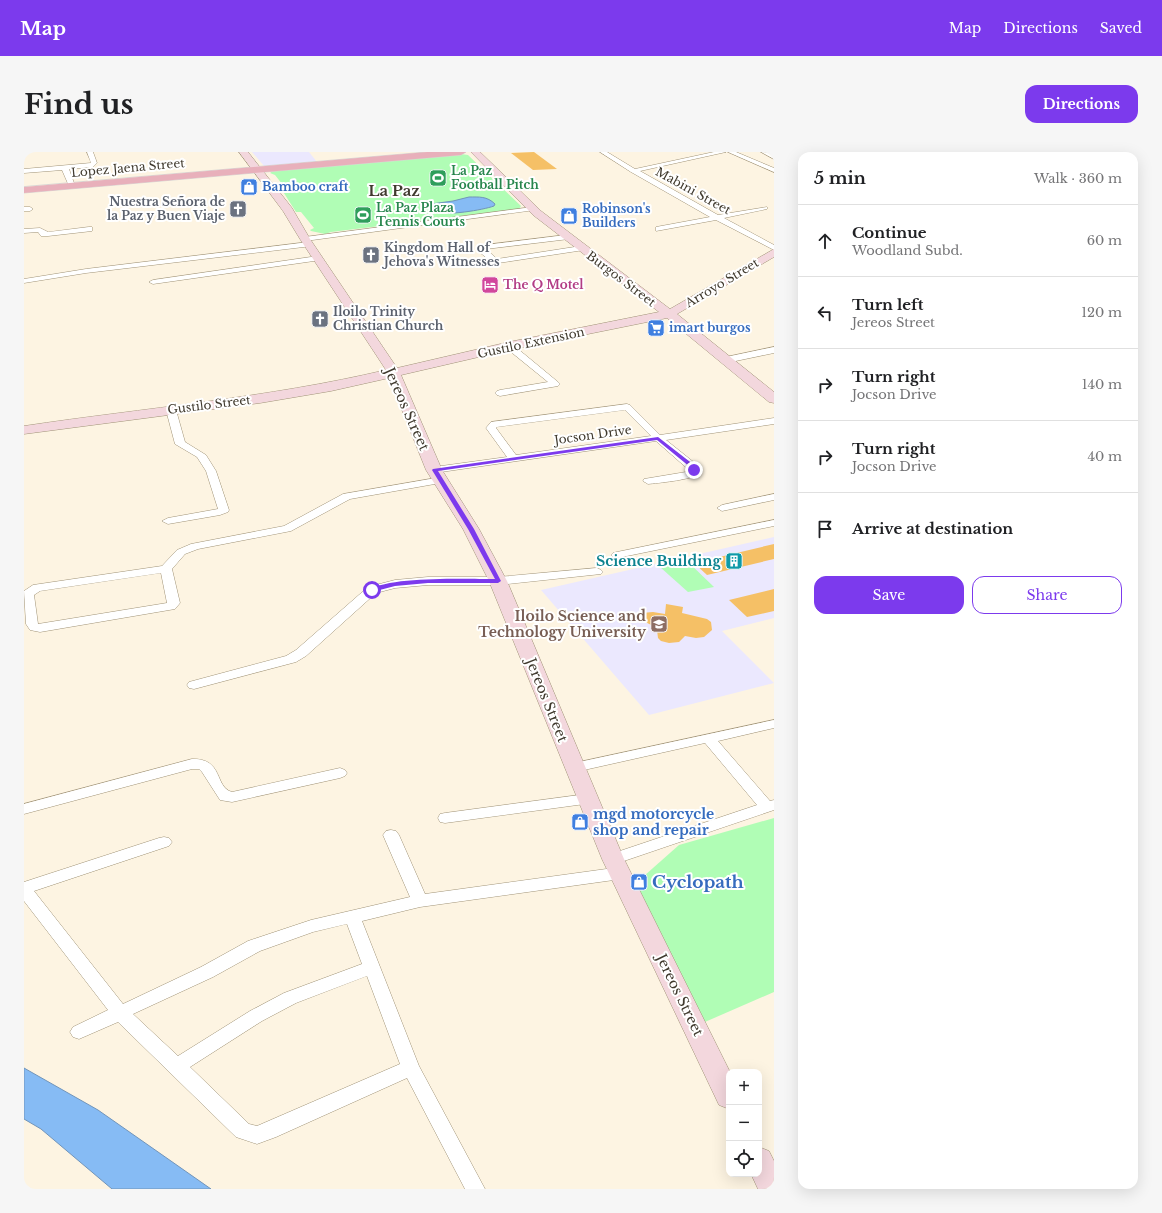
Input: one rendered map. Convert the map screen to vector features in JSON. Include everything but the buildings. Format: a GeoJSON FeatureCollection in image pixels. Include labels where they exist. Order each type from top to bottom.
{"type":"FeatureCollection","features":[{"type":"Feature","properties":{"kind":"main road","name":"Lopez Jaena Street"},"geometry":{"type":"LineString","coordinates":[[24,190],[462,152]]}},
{"type":"Feature","properties":{"kind":"street"},"geometry":{"type":"LineString","coordinates":[[24,170],[93,165],[94,163],[90,152]]}},
{"type":"Feature","properties":{"kind":"street","name":"Jereos Street"},"geometry":{"type":"LineString","coordinates":[[243,152],[259,170],[288,210],[394,374],[438,475],[471,529],[498,581],[587,799],[617,866],[726,1091]]}},
{"type":"Feature","properties":{"kind":"street","name":"Burgos Street"},"geometry":{"type":"LineString","coordinates":[[475,152],[533,209],[566,237],[669,314],[772,396]]}},
{"type":"Feature","properties":{"kind":"street","name":"Mabini Street"},"geometry":{"type":"LineString","coordinates":[[603,152],[633,171],[774,248]]}},
{"type":"Feature","properties":{"kind":"street"},"geometry":{"type":"LineString","coordinates":[[633,171],[723,152]]}},
{"type":"Feature","properties":{"kind":"street"},"geometry":{"type":"LineString","coordinates":[[731,152],[774,170]]}},
{"type":"Feature","properties":{"kind":"street"},"geometry":{"type":"LineString","coordinates":[[764,152],[774,156]]}},
{"type":"Feature","properties":{"kind":"street"},"geometry":{"type":"LineString","coordinates":[[764,166],[774,164]]}},
{"type":"Feature","properties":{"kind":"street"},"geometry":{"type":"LineString","coordinates":[[65,168],[72,186]]}},
{"type":"Feature","properties":{"kind":"street"},"geometry":{"type":"LineString","coordinates":[[659,229],[716,216],[765,208]]}},
{"type":"Feature","properties":{"kind":"street"},"geometry":{"type":"LineString","coordinates":[[153,282],[311,247],[533,209]]}},
{"type":"Feature","properties":{"kind":"street"},"geometry":{"type":"LineString","coordinates":[[24,231],[40,230],[44,234],[48,234],[89,229]]}},
{"type":"Feature","properties":{"kind":"street"},"geometry":{"type":"LineString","coordinates":[[495,261],[480,248],[566,237]]}},
{"type":"Feature","properties":{"kind":"street"},"geometry":{"type":"LineString","coordinates":[[24,281],[94,270],[311,247]]}},
{"type":"Feature","properties":{"kind":"street"},"geometry":{"type":"LineString","coordinates":[[472,265],[581,248]]}},
{"type":"Feature","properties":{"kind":"street","name":"Arroyo Street"},"geometry":{"type":"LineString","coordinates":[[669,314],[774,252]]}},
{"type":"Feature","properties":{"kind":"street","name":"Gustilo Extension"},"geometry":{"type":"LineString","coordinates":[[394,374],[509,346],[669,314]]}},
{"type":"Feature","properties":{"kind":"street"},"geometry":{"type":"LineString","coordinates":[[500,393],[555,384],[509,346]]}},
{"type":"Feature","properties":{"kind":"street"},"geometry":{"type":"LineString","coordinates":[[726,360],[774,350]]}},
{"type":"Feature","properties":{"kind":"street","name":"Gustilo Street"},"geometry":{"type":"LineString","coordinates":[[24,430],[260,399],[331,387],[394,374]]}},
{"type":"Feature","properties":{"kind":"street"},"geometry":{"type":"LineString","coordinates":[[514,459],[491,428],[494,424],[626,407],[658,438],[692,466],[694,470],[693,473],[688,475],[648,481]]}},
{"type":"Feature","properties":{"kind":"street"},"geometry":{"type":"LineString","coordinates":[[168,521],[224,510],[211,471],[201,455],[180,444],[171,410]]}},
{"type":"Feature","properties":{"kind":"street","name":"Jocson Drive"},"geometry":{"type":"LineString","coordinates":[[166,569],[181,552],[195,546],[287,529],[347,496],[514,459],[774,421]]}},
{"type":"Feature","properties":{"kind":"street"},"geometry":{"type":"LineString","coordinates":[[722,508],[774,498]]}},
{"type":"Feature","properties":{"kind":"street"},"geometry":{"type":"LineString","coordinates":[[617,555],[774,523]]}},
{"type":"Feature","properties":{"kind":"street"},"geometry":{"type":"LineString","coordinates":[[166,569],[174,603],[171,606],[40,628],[34,627],[32,624],[28,594],[37,588],[166,569]]}},
{"type":"Feature","properties":{"kind":"street"},"geometry":{"type":"LineString","coordinates":[[194,685],[291,659],[301,653],[372,590],[395,584],[498,581],[597,572]]}},
{"type":"Feature","properties":{"kind":"street"},"geometry":{"type":"LineString","coordinates":[[575,767],[774,724]]}},
{"type":"Feature","properties":{"kind":"street"},"geometry":{"type":"LineString","coordinates":[[79,1032],[207,972],[254,946],[311,926],[420,902],[617,866],[770,806],[708,738]]}},
{"type":"Feature","properties":{"kind":"street"},"geometry":{"type":"LineString","coordinates":[[24,809],[192,764],[200,764],[205,766],[221,792],[225,796],[232,797],[340,773]]}},
{"type":"Feature","properties":{"kind":"street"},"geometry":{"type":"LineString","coordinates":[[445,818],[587,799]]}},
{"type":"Feature","properties":{"kind":"street"},"geometry":{"type":"LineString","coordinates":[[391,835],[420,902]]}},
{"type":"Feature","properties":{"kind":"street"},"geometry":{"type":"LineString","coordinates":[[164,842],[24,889],[120,1013],[177,1066],[243,1131],[257,1135],[302,1118],[367,1086],[411,1068]]}},
{"type":"Feature","properties":{"kind":"street"},"geometry":{"type":"LineString","coordinates":[[352,917],[411,1068],[475,1189]]}},
{"type":"Feature","properties":{"kind":"street"},"geometry":{"type":"LineString","coordinates":[[177,1066],[256,1016],[290,998],[372,967]]}},
{"type":"Feature","properties":{"kind":"street"},"geometry":{"type":"LineString","coordinates":[[762,1166],[773,1189]]}},
{"type":"Feature","properties":{"kind":"shaded area"},"geometry":{"type":"Polygon","coordinates":[[[252,152],[309,152],[317,162],[264,166],[252,152]]]}},
{"type":"Feature","properties":{"kind":"shaded area","name":"Iloilo Science and Technology University"},"geometry":{"type":"Polygon","coordinates":[[[774,537],[774,618],[722,631],[774,683],[649,715],[541,590],[774,537]]]}},
{"type":"Feature","properties":{"kind":"green space"},"geometry":{"type":"Polygon","coordinates":[[[461,154],[468,155],[521,206],[519,209],[331,232],[325,234],[310,230],[314,228],[301,212],[296,212],[282,190],[286,189],[275,175],[270,173],[273,171],[461,154]]]}},
{"type":"Feature","properties":{"kind":"green space"},"geometry":{"type":"Polygon","coordinates":[[[686,560],[714,587],[688,592],[660,567],[686,560]]]}},
{"type":"Feature","properties":{"kind":"green space"},"geometry":{"type":"Polygon","coordinates":[[[774,818],[774,992],[698,1025],[627,891],[679,845],[774,818]]]}},
{"type":"Feature","properties":{"kind":"water"},"geometry":{"type":"Polygon","coordinates":[[[469,197],[486,198],[495,204],[494,206],[482,209],[447,213],[435,212],[428,206],[431,204],[469,197]]]}},
{"type":"Feature","properties":{"kind":"water"},"geometry":{"type":"Polygon","coordinates":[[[24,1068],[98,1110],[211,1189],[112,1189],[41,1129],[24,1119],[24,1068]]]}},
{"type":"Feature","properties":{"kind":"place","name":"La Paz Football Pitch"},"geometry":{"type":"Point","coordinates":[438,178]}},
{"type":"Feature","properties":{"kind":"place","name":"Bamboo craft"},"geometry":{"type":"Point","coordinates":[249,187]}},
{"type":"Feature","properties":{"kind":"place","name":"Nuestra Señora de la Paz y Buen Viaje"},"geometry":{"type":"Point","coordinates":[238,209]}},
{"type":"Feature","properties":{"kind":"place","name":"La Paz Plaza Tennis Courts"},"geometry":{"type":"Point","coordinates":[363,215]}},
{"type":"Feature","properties":{"kind":"place","name":"Robinson's Builders"},"geometry":{"type":"Point","coordinates":[569,216]}},
{"type":"Feature","properties":{"kind":"place","name":"Kingdom Hall of Jehova's Witnesses"},"geometry":{"type":"Point","coordinates":[371,255]}},
{"type":"Feature","properties":{"kind":"place","name":"The Q Motel"},"geometry":{"type":"Point","coordinates":[490,285]}},
{"type":"Feature","properties":{"kind":"place","name":"Iloilo Trinity Christian Church"},"geometry":{"type":"Point","coordinates":[320,319]}},
{"type":"Feature","properties":{"kind":"place","name":"imart burgos"},"geometry":{"type":"Point","coordinates":[656,328]}},
{"type":"Feature","properties":{"kind":"place","name":"Science Building"},"geometry":{"type":"Point","coordinates":[734,561]}},
{"type":"Feature","properties":{"kind":"place","name":"Iloilo Science and Technology University"},"geometry":{"type":"Point","coordinates":[659,624]}},
{"type":"Feature","properties":{"kind":"place","name":"mgd motorcycle shop and repair"},"geometry":{"type":"Point","coordinates":[580,822]}},
{"type":"Feature","properties":{"kind":"place","name":"Cyclopath"},"geometry":{"type":"Point","coordinates":[639,882]}},
{"type":"Feature","properties":{"kind":"district","name":"La Paz"},"geometry":{"type":"Point","coordinates":[394,191]}},
{"type":"Feature","properties":{"kind":"route"},"geometry":{"type":"LineString","coordinates":[[372,590],[395,584],[498,581],[471,529],[442,480],[434,470],[658,438],[692,466],[694,470]]}}]}
